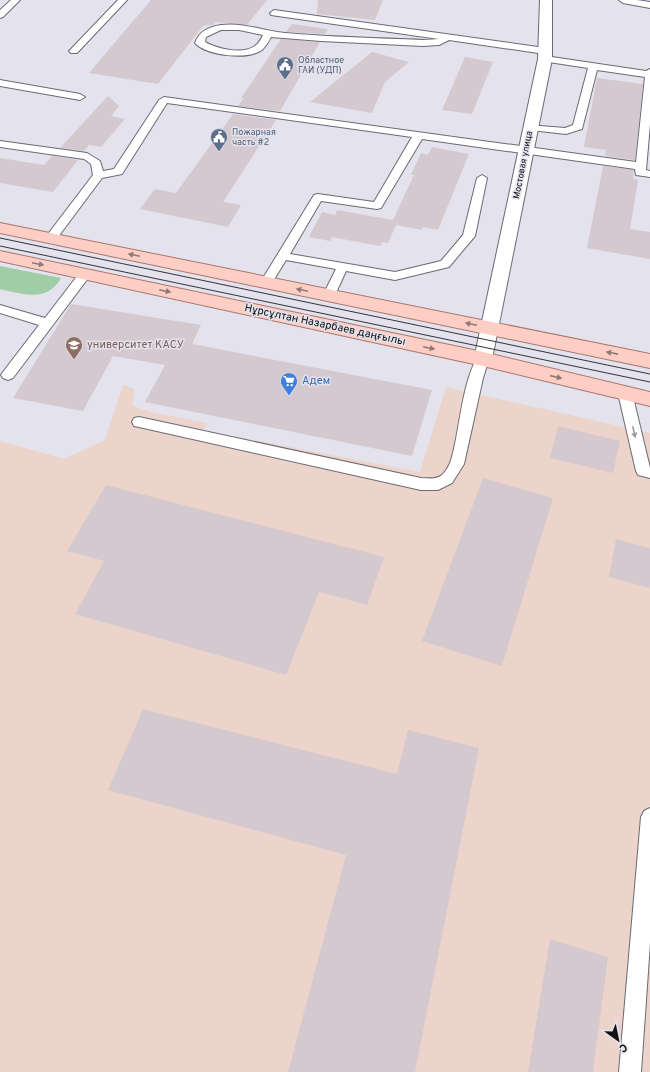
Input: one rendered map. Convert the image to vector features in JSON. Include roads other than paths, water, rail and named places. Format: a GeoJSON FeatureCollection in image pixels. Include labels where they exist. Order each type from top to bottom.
{"type":"FeatureCollection","features":[{"type":"Feature","properties":{"kind":"main road"},"geometry":{"type":"LineString","coordinates":[[0,228],[650,361]]}},
{"type":"Feature","properties":{"kind":"main road","name":"Нұрсұлтан Назарбаев даңғылы"},"geometry":{"type":"LineString","coordinates":[[0,256],[483,360],[650,399]]}},
{"type":"Feature","properties":{"kind":"street","name":"Мостовая улица"},"geometry":{"type":"LineString","coordinates":[[483,360],[545,55],[546,0]]}},
{"type":"Feature","properties":{"kind":"lane"},"geometry":{"type":"LineString","coordinates":[[0,15],[16,0]]}},
{"type":"Feature","properties":{"kind":"lane"},"geometry":{"type":"LineString","coordinates":[[74,51],[123,0]]}},
{"type":"Feature","properties":{"kind":"lane"},"geometry":{"type":"LineString","coordinates":[[624,0],[650,5]]}},
{"type":"Feature","properties":{"kind":"lane"},"geometry":{"type":"LineString","coordinates":[[274,13],[448,38],[545,55],[593,66],[650,74],[640,166],[640,173],[650,174]]}},
{"type":"Feature","properties":{"kind":"lane"},"geometry":{"type":"LineString","coordinates":[[269,33],[259,48],[248,53],[229,52],[207,48],[200,43],[202,36],[210,30],[224,27],[244,28],[269,33],[419,42],[439,42],[448,38]]}},
{"type":"Feature","properties":{"kind":"lane"},"geometry":{"type":"LineString","coordinates":[[531,127],[566,131],[578,127],[593,66]]}},
{"type":"Feature","properties":{"kind":"lane"},"geometry":{"type":"LineString","coordinates":[[0,83],[80,97]]}},
{"type":"Feature","properties":{"kind":"lane"},"geometry":{"type":"LineString","coordinates":[[51,238],[98,175],[118,172],[164,100],[640,166]]}},
{"type":"Feature","properties":{"kind":"lane"},"geometry":{"type":"LineString","coordinates":[[266,283],[318,197],[377,206],[418,136]]}},
{"type":"Feature","properties":{"kind":"lane"},"geometry":{"type":"LineString","coordinates":[[0,144],[87,156],[96,163],[98,175]]}},
{"type":"Feature","properties":{"kind":"lane"},"geometry":{"type":"LineString","coordinates":[[282,256],[395,276],[445,264],[469,236],[482,178]]}},
{"type":"Feature","properties":{"kind":"lane"},"geometry":{"type":"LineString","coordinates":[[329,295],[342,266]]}},
{"type":"Feature","properties":{"kind":"lane"},"geometry":{"type":"LineString","coordinates":[[8,375],[85,274]]}},
{"type":"Feature","properties":{"kind":"lane"},"geometry":{"type":"LineString","coordinates":[[0,309],[47,323]]}},
{"type":"Feature","properties":{"kind":"lane"},"geometry":{"type":"LineString","coordinates":[[139,422],[421,484],[438,484],[447,479],[457,464],[476,378],[483,360]]}},
{"type":"Feature","properties":{"kind":"lane"},"geometry":{"type":"LineString","coordinates":[[625,394],[643,471],[650,473]]}},
{"type":"Feature","properties":{"kind":"lane"},"geometry":{"type":"LineString","coordinates":[[630,1072],[650,817]]}},
{"type":"Feature","properties":{"kind":"tram line"},"geometry":{"type":"LineString","coordinates":[[0,238],[650,374]]}},
{"type":"Feature","properties":{"kind":"tram line"},"geometry":{"type":"LineString","coordinates":[[0,246],[650,382]]}},
{"type":"Feature","properties":{"kind":"place","name":"Областное ГАИ (УДП)"},"geometry":{"type":"Point","coordinates":[285,80]}},
{"type":"Feature","properties":{"kind":"place","name":"Пожарная часть #2"},"geometry":{"type":"Point","coordinates":[219,152]}},
{"type":"Feature","properties":{"kind":"place","name":"университет КАСУ"},"geometry":{"type":"Point","coordinates":[74,360]}},
{"type":"Feature","properties":{"kind":"place","name":"Адем"},"geometry":{"type":"Point","coordinates":[289,396]}}]}
